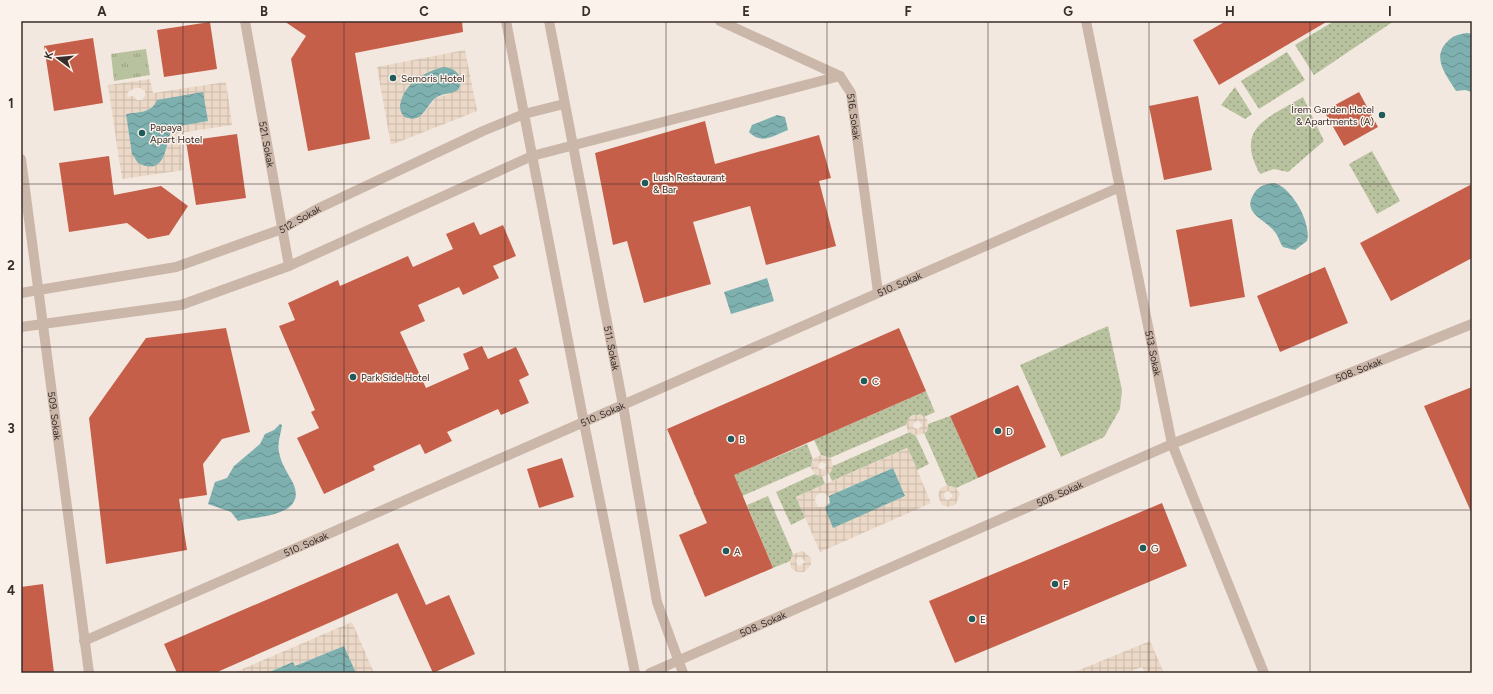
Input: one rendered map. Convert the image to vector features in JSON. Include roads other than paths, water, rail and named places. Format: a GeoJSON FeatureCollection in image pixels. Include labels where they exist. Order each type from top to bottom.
{"type":"FeatureCollection","features":[{"type":"Feature","properties":{"kind":"street","name":"521. Sokak"},"geometry":{"type":"LineString","coordinates":[[245,21],[289,266]]}},
{"type":"Feature","properties":{"kind":"street"},"geometry":{"type":"LineString","coordinates":[[506,21],[584,423],[635,673]]}},
{"type":"Feature","properties":{"kind":"street","name":"511. Sokak"},"geometry":{"type":"LineString","coordinates":[[549,21],[623,405],[657,602],[683,673]]}},
{"type":"Feature","properties":{"kind":"street"},"geometry":{"type":"LineString","coordinates":[[720,21],[840,76]]}},
{"type":"Feature","properties":{"kind":"street","name":"513. Sokak"},"geometry":{"type":"LineString","coordinates":[[1086,21],[1172,444],[1264,673]]}},
{"type":"Feature","properties":{"kind":"street"},"geometry":{"type":"LineString","coordinates":[[21,327],[180,305],[289,266],[532,156],[840,76]]}},
{"type":"Feature","properties":{"kind":"street","name":"516. Sokak"},"geometry":{"type":"LineString","coordinates":[[840,76],[851,93],[878,292]]}},
{"type":"Feature","properties":{"kind":"street","name":"512. Sokak"},"geometry":{"type":"LineString","coordinates":[[21,293],[176,267],[282,229],[353,191],[483,131],[524,114],[564,104]]}},
{"type":"Feature","properties":{"kind":"street","name":"509. Sokak"},"geometry":{"type":"LineString","coordinates":[[21,159],[89,673]]}},
{"type":"Feature","properties":{"kind":"street","name":"510. Sokak"},"geometry":{"type":"LineString","coordinates":[[84,641],[1120,187]]}},
{"type":"Feature","properties":{"kind":"street","name":"508. Sokak"},"geometry":{"type":"LineString","coordinates":[[650,673],[1172,444],[1472,324]]}},
{"type":"Feature","properties":{"kind":"water"},"geometry":{"type":"Polygon","coordinates":[[[1461,34],[1472,34],[1472,92],[1465,90],[1456,91],[1445,73],[1440,61],[1442,48],[1449,40],[1461,34]]]}},
{"type":"Feature","properties":{"kind":"water"},"geometry":{"type":"Polygon","coordinates":[[[444,67],[453,69],[458,74],[461,81],[458,90],[437,97],[417,118],[413,119],[404,116],[401,112],[400,106],[405,91],[423,75],[444,67]]]}},
{"type":"Feature","properties":{"kind":"water"},"geometry":{"type":"Polygon","coordinates":[[[203,92],[208,121],[173,127],[164,156],[160,162],[155,166],[148,166],[138,163],[132,154],[126,114],[148,110],[157,100],[203,92]]]}},
{"type":"Feature","properties":{"kind":"water"},"geometry":{"type":"Polygon","coordinates":[[[777,115],[785,117],[788,130],[763,139],[754,136],[749,132],[752,125],[777,115]]]}},
{"type":"Feature","properties":{"kind":"water"},"geometry":{"type":"Polygon","coordinates":[[[1274,183],[1287,191],[1294,199],[1304,216],[1308,234],[1307,241],[1295,250],[1283,247],[1276,233],[1256,215],[1250,205],[1251,199],[1259,188],[1274,183]]]}},
{"type":"Feature","properties":{"kind":"water"},"geometry":{"type":"Polygon","coordinates":[[[767,278],[774,301],[731,314],[724,292],[767,278]]]}},
{"type":"Feature","properties":{"kind":"water"},"geometry":{"type":"Polygon","coordinates":[[[280,424],[282,425],[279,452],[283,464],[293,483],[296,494],[294,502],[288,508],[279,512],[238,521],[231,512],[208,504],[215,482],[227,478],[234,466],[260,444],[265,434],[274,430],[280,424]]]}},
{"type":"Feature","properties":{"kind":"water"},"geometry":{"type":"Polygon","coordinates":[[[893,468],[905,496],[833,528],[825,508],[830,503],[829,496],[893,468]]]}},
{"type":"Feature","properties":{"kind":"water"},"geometry":{"type":"Polygon","coordinates":[[[344,646],[356,673],[267,673],[293,662],[295,666],[344,646]]]}},
{"type":"Feature","properties":{"kind":"place","name":"Semoris Hotel"},"geometry":{"type":"Point","coordinates":[393,78]}},
{"type":"Feature","properties":{"kind":"place","name":"İrem Garden Hotel & Apartments (A)"},"geometry":{"type":"Point","coordinates":[1382,115]}},
{"type":"Feature","properties":{"kind":"place","name":"Papaya Apart Hotel"},"geometry":{"type":"Point","coordinates":[142,133]}},
{"type":"Feature","properties":{"kind":"place","name":"Lush Restaurant & Bar"},"geometry":{"type":"Point","coordinates":[645,183]}},
{"type":"Feature","properties":{"kind":"place","name":"Park Side Hotel"},"geometry":{"type":"Point","coordinates":[353,377]}},
{"type":"Feature","properties":{"kind":"place","name":"C"},"geometry":{"type":"Point","coordinates":[864,381]}},
{"type":"Feature","properties":{"kind":"place","name":"D"},"geometry":{"type":"Point","coordinates":[998,431]}},
{"type":"Feature","properties":{"kind":"place","name":"B"},"geometry":{"type":"Point","coordinates":[731,439]}},
{"type":"Feature","properties":{"kind":"place","name":"G"},"geometry":{"type":"Point","coordinates":[1143,548]}},
{"type":"Feature","properties":{"kind":"place","name":"A"},"geometry":{"type":"Point","coordinates":[726,551]}},
{"type":"Feature","properties":{"kind":"place","name":"F"},"geometry":{"type":"Point","coordinates":[1055,584]}},
{"type":"Feature","properties":{"kind":"place","name":"E"},"geometry":{"type":"Point","coordinates":[972,619]}}]}
